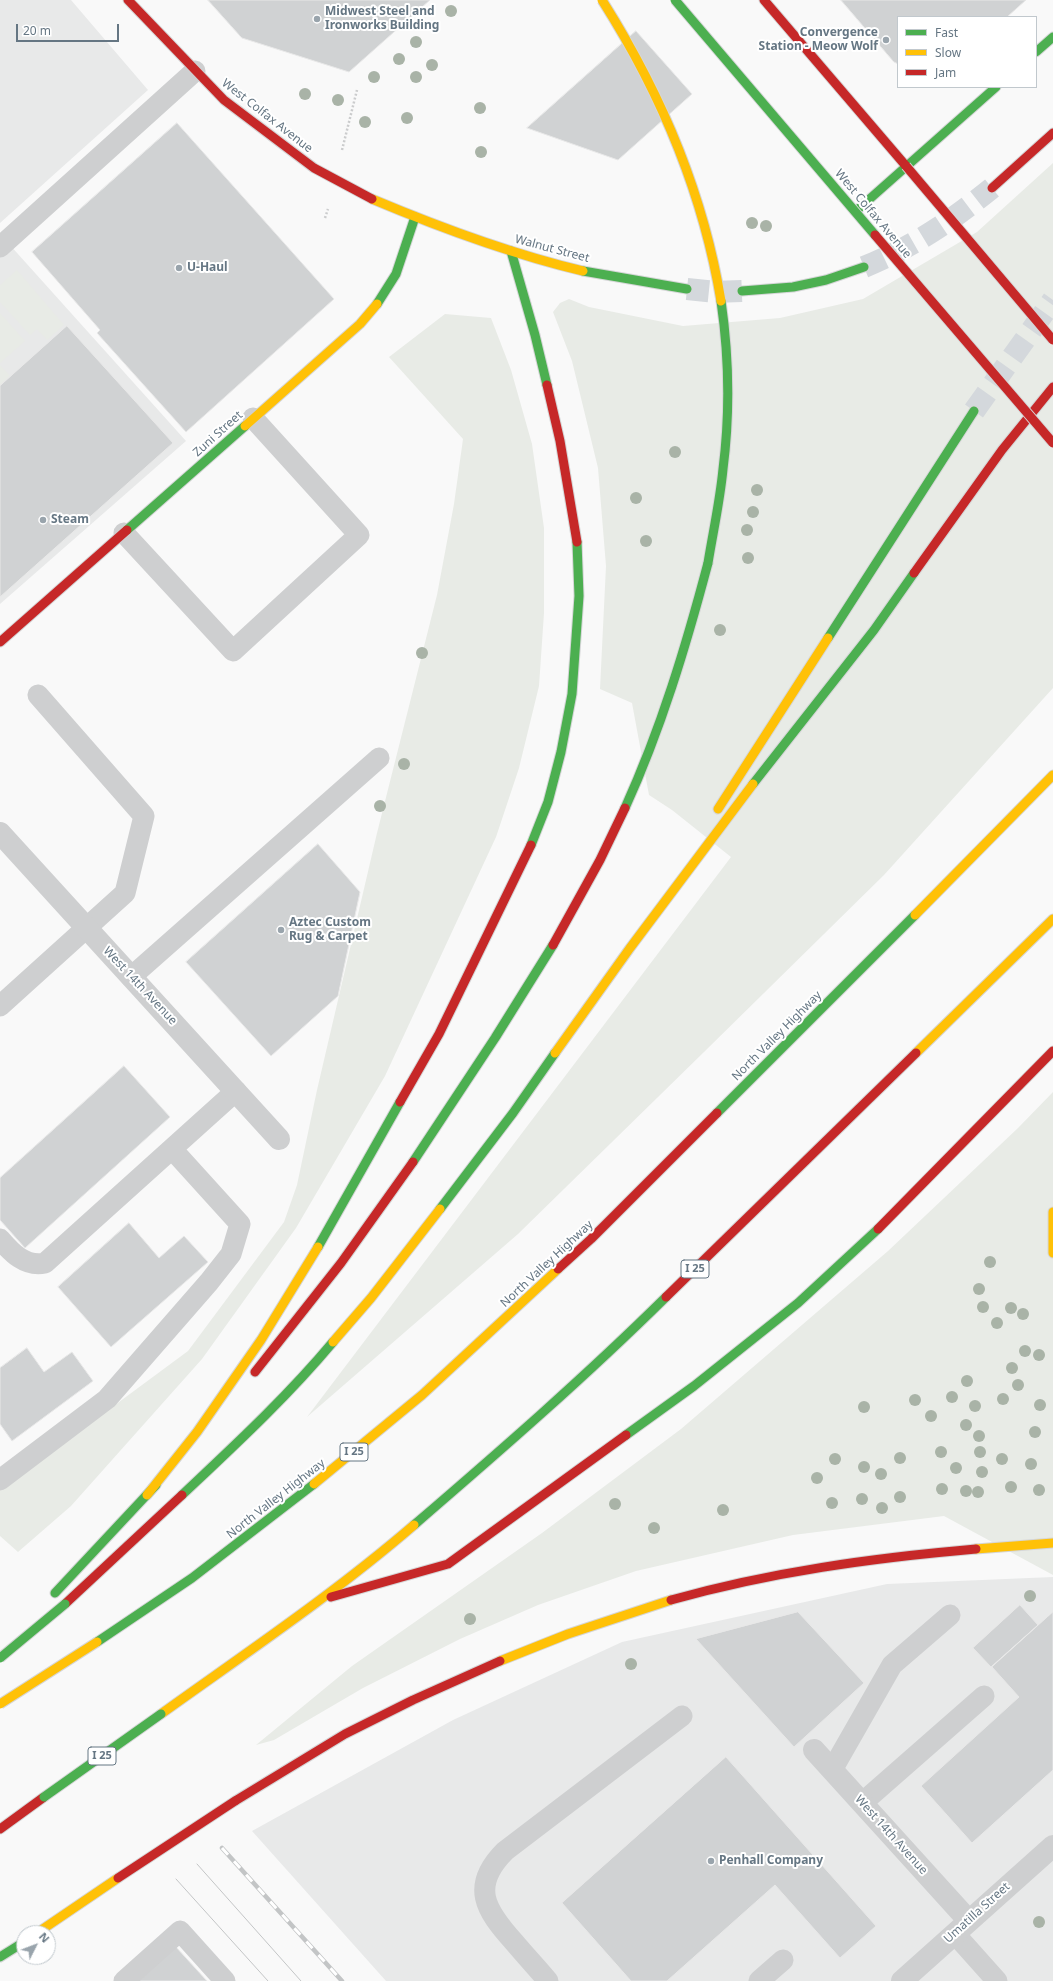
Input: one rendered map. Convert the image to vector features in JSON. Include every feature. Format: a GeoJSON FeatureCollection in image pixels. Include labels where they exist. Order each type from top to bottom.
{"type":"FeatureCollection","features":[{"type":"Feature","properties":{"kind":"main road","name":"West Colfax Avenue"},"geometry":{"type":"LineString","coordinates":[[128,0],[224,100],[314,168],[362,195],[415,217]]}},
{"type":"Feature","properties":{"kind":"main road"},"geometry":{"type":"LineString","coordinates":[[246,1382],[330,1280],[392,1193],[448,1111],[537,973],[595,869],[635,786],[673,686],[689,637],[708,563],[720,496],[726,439],[727,387],[718,284],[708,235],[677,140],[655,91],[632,46],[602,0]]}},
{"type":"Feature","properties":{"kind":"main road","name":"West Colfax Avenue"},"geometry":{"type":"LineString","coordinates":[[675,0],[1053,443]]}},
{"type":"Feature","properties":{"kind":"main road"},"geometry":{"type":"LineString","coordinates":[[764,0],[1053,340]]}},
{"type":"Feature","properties":{"kind":"main road"},"geometry":{"type":"LineString","coordinates":[[1037,51],[1053,37]]}},
{"type":"Feature","properties":{"kind":"main road"},"geometry":{"type":"LineString","coordinates":[[856,211],[995,88]]}},
{"type":"Feature","properties":{"kind":"main road"},"geometry":{"type":"LineString","coordinates":[[992,188],[1053,133]]}},
{"type":"Feature","properties":{"kind":"main road","name":"Walnut Street"},"geometry":{"type":"LineString","coordinates":[[415,217],[537,260],[598,274],[687,289]]}},
{"type":"Feature","properties":{"kind":"main road","name":"Zuni Street"},"geometry":{"type":"LineString","coordinates":[[0,642],[360,324],[378,305],[392,283],[404,255],[415,217]]}},
{"type":"Feature","properties":{"kind":"main road"},"geometry":{"type":"LineString","coordinates":[[147,1495],[197,1432],[261,1340],[333,1222],[439,1034],[528,852],[548,802],[561,752],[572,694],[579,596],[577,544],[560,441],[535,334],[511,250]]}},
{"type":"Feature","properties":{"kind":"main road"},"geometry":{"type":"LineString","coordinates":[[742,291],[793,287],[826,280],[864,267]]}},
{"type":"Feature","properties":{"kind":"main road"},"geometry":{"type":"LineString","coordinates":[[0,1658],[65,1604],[241,1440],[312,1367],[371,1298],[513,1114],[630,948],[764,770],[874,630],[1002,450],[1053,387]]}},
{"type":"Feature","properties":{"kind":"main road"},"geometry":{"type":"LineString","coordinates":[[715,814],[974,411]]}},
{"type":"Feature","properties":{"kind":"main road","name":"North Valley Highway"},"geometry":{"type":"LineString","coordinates":[[0,1704],[97,1642],[192,1578],[273,1517],[353,1453],[467,1354],[597,1233],[1020,810],[1053,775]]}},
{"type":"Feature","properties":{"kind":"main road"},"geometry":{"type":"LineString","coordinates":[[630,948],[698,841]]}},
{"type":"Feature","properties":{"kind":"main road","name":"I 25"},"geometry":{"type":"LineString","coordinates":[[0,1828],[320,1600],[381,1553],[449,1496],[606,1356],[1053,919]]}},
{"type":"Feature","properties":{"kind":"main road"},"geometry":{"type":"LineString","coordinates":[[320,1600],[448,1564],[694,1386],[798,1303],[879,1228],[1053,1051]]}},
{"type":"Feature","properties":{"kind":"main road"},"geometry":{"type":"LineString","coordinates":[[1053,1212],[1053,1252]]}},
{"type":"Feature","properties":{"kind":"main road"},"geometry":{"type":"LineString","coordinates":[[52,1596],[147,1495],[235,1394]]}},
{"type":"Feature","properties":{"kind":"main road"},"geometry":{"type":"LineString","coordinates":[[50,1925],[235,1801],[333,1740],[394,1708],[488,1665],[599,1622],[726,1586],[788,1572],[850,1563],[1053,1543]]}},
{"type":"Feature","properties":{"kind":"main road"},"geometry":{"type":"LineString","coordinates":[[0,1650],[22,1628]]}},
{"type":"Feature","properties":{"kind":"main road"},"geometry":{"type":"LineString","coordinates":[[0,1957],[16,1947]]}},
{"type":"Feature","properties":{"kind":"street","name":"West 14th Avenue"},"geometry":{"type":"LineString","coordinates":[[0,833],[236,1090],[279,1139]]}},
{"type":"Feature","properties":{"kind":"street","name":"West 14th Avenue"},"geometry":{"type":"LineString","coordinates":[[814,1750],[862,1803],[962,1927]]}},
{"type":"Feature","properties":{"kind":"street","name":"Umatilla Street"},"geometry":{"type":"LineString","coordinates":[[902,1981],[1053,1846]]}},
{"type":"Feature","properties":{"kind":"lane"},"geometry":{"type":"LineString","coordinates":[[0,247],[195,71]]}},
{"type":"Feature","properties":{"kind":"lane"},"geometry":{"type":"LineString","coordinates":[[124,533],[233,651],[359,535],[253,418]]}},
{"type":"Feature","properties":{"kind":"lane"},"geometry":{"type":"LineString","coordinates":[[0,1006],[125,893],[144,816],[38,695]]}},
{"type":"Feature","properties":{"kind":"lane"},"geometry":{"type":"LineString","coordinates":[[131,977],[379,758]]}},
{"type":"Feature","properties":{"kind":"lane"},"geometry":{"type":"LineString","coordinates":[[2,1245],[26,1262],[36,1265],[45,1263],[236,1090]]}},
{"type":"Feature","properties":{"kind":"lane"},"geometry":{"type":"LineString","coordinates":[[3,1470],[107,1399],[209,1282],[231,1254],[240,1224],[172,1149]]}},
{"type":"Feature","properties":{"kind":"lane"},"geometry":{"type":"LineString","coordinates":[[832,1770],[892,1666],[950,1615]]}},
{"type":"Feature","properties":{"kind":"lane"},"geometry":{"type":"LineString","coordinates":[[862,1803],[984,1696]]}},
{"type":"Feature","properties":{"kind":"lane"},"geometry":{"type":"LineString","coordinates":[[548,1981],[498,1924],[488,1910],[484,1894],[486,1877],[493,1862],[505,1850],[682,1716]]}},
{"type":"Feature","properties":{"kind":"lane"},"geometry":{"type":"LineString","coordinates":[[962,1927],[997,1981]]}},
{"type":"Feature","properties":{"kind":"lane"},"geometry":{"type":"LineString","coordinates":[[124,1981],[180,1931],[225,1981]]}},
{"type":"Feature","properties":{"kind":"lane"},"geometry":{"type":"LineString","coordinates":[[759,1981],[783,1960]]}},
{"type":"Feature","properties":{"kind":"shaded area"},"geometry":{"type":"Polygon","coordinates":[[[0,0],[71,0],[148,90],[0,223],[0,0]]]}},
{"type":"Feature","properties":{"kind":"shaded area"},"geometry":{"type":"Polygon","coordinates":[[[1053,163],[1053,688],[884,875],[518,1234],[307,1417],[731,857],[672,810],[649,795],[632,703],[600,689],[606,566],[598,468],[572,361],[553,312],[560,303],[569,299],[589,307],[683,326],[780,318],[863,299],[977,232],[1053,163]]]}},
{"type":"Feature","properties":{"kind":"shaded area","name":"Steam"},"geometry":{"type":"Polygon","coordinates":[[[0,234],[186,441],[0,604],[0,234]]]}},
{"type":"Feature","properties":{"kind":"shaded area"},"geometry":{"type":"Polygon","coordinates":[[[17,270],[64,325],[47,340],[37,329],[30,335],[0,302],[0,285],[17,270]]]}},
{"type":"Feature","properties":{"kind":"shaded area"},"geometry":{"type":"Polygon","coordinates":[[[0,313],[25,341],[0,363],[0,313]]]}},
{"type":"Feature","properties":{"kind":"shaded area"},"geometry":{"type":"Polygon","coordinates":[[[445,314],[491,318],[511,370],[532,444],[544,528],[544,613],[539,686],[519,768],[496,837],[385,1076],[296,1228],[202,1359],[71,1506],[18,1552],[0,1536],[0,1490],[188,1351],[284,1222],[297,1185],[317,1090],[377,833],[437,595],[454,504],[463,439],[389,357],[445,314]]]}},
{"type":"Feature","properties":{"kind":"shaded area"},"geometry":{"type":"Polygon","coordinates":[[[0,365],[10,376],[0,385],[0,365]]]}},
{"type":"Feature","properties":{"kind":"shaded area"},"geometry":{"type":"Polygon","coordinates":[[[1053,1092],[1053,1575],[944,1516],[793,1535],[636,1571],[538,1605],[460,1639],[363,1688],[274,1740],[256,1745],[352,1666],[542,1533],[681,1429],[888,1251],[1018,1128],[1053,1092]]]}},
{"type":"Feature","properties":{"kind":"shaded area"},"geometry":{"type":"Polygon","coordinates":[[[1053,1577],[1053,1981],[386,1981],[252,1831],[453,1720],[622,1642],[887,1584],[1053,1577]]]}},
{"type":"Feature","properties":{"kind":"building","name":"Midwest Steel and Ironworks Building"},"geometry":{"type":"Polygon","coordinates":[[[208,0],[430,0],[349,72],[242,38],[208,0]]]}},
{"type":"Feature","properties":{"kind":"building","name":"Convergence Station - Meow Wolf"},"geometry":{"type":"Polygon","coordinates":[[[841,0],[1026,0],[1008,16],[897,16],[897,64],[894,62],[841,0]]]}},
{"type":"Feature","properties":{"kind":"building"},"geometry":{"type":"Polygon","coordinates":[[[636,31],[692,94],[618,160],[527,128],[636,31]]]}},
{"type":"Feature","properties":{"kind":"building"},"geometry":{"type":"Polygon","coordinates":[[[177,123],[334,299],[186,432],[97,333],[100,330],[32,252],[177,123]]]}},
{"type":"Feature","properties":{"kind":"building","name":"Steam"},"geometry":{"type":"Polygon","coordinates":[[[67,326],[173,443],[0,597],[0,386],[67,326]]]}},
{"type":"Feature","properties":{"kind":"building"},"geometry":{"type":"Polygon","coordinates":[[[318,844],[360,892],[338,996],[271,1056],[186,962],[318,844]]]}},
{"type":"Feature","properties":{"kind":"building"},"geometry":{"type":"Polygon","coordinates":[[[124,1066],[170,1117],[25,1248],[0,1220],[0,1178],[124,1066]]]}},
{"type":"Feature","properties":{"kind":"building"},"geometry":{"type":"Polygon","coordinates":[[[129,1223],[159,1258],[184,1236],[208,1262],[111,1347],[58,1287],[129,1223]]]}},
{"type":"Feature","properties":{"kind":"building"},"geometry":{"type":"Polygon","coordinates":[[[27,1348],[44,1372],[72,1352],[93,1381],[12,1441],[0,1424],[0,1368],[27,1348]]]}},
{"type":"Feature","properties":{"kind":"building"},"geometry":{"type":"Polygon","coordinates":[[[1020,1605],[1038,1625],[991,1667],[973,1648],[1020,1605]]]}},
{"type":"Feature","properties":{"kind":"building"},"geometry":{"type":"Polygon","coordinates":[[[798,1612],[864,1683],[794,1747],[696,1639],[798,1612]]]}},
{"type":"Feature","properties":{"kind":"building"},"geometry":{"type":"Polygon","coordinates":[[[1053,1612],[1053,1770],[972,1843],[921,1786],[1019,1697],[992,1667],[1053,1612]]]}},
{"type":"Feature","properties":{"kind":"building"},"geometry":{"type":"Polygon","coordinates":[[[726,1757],[876,1926],[840,1958],[775,1885],[667,1981],[631,1981],[562,1903],[726,1757]]]}},
{"type":"Feature","properties":{"kind":"building"},"geometry":{"type":"Polygon","coordinates":[[[176,1947],[207,1981],[138,1981],[176,1947]]]}},
{"type":"Feature","properties":{"kind":"tunnel"},"geometry":{"type":"LineString","coordinates":[[864,267],[915,242],[962,211],[992,188]]}},
{"type":"Feature","properties":{"kind":"tunnel"},"geometry":{"type":"LineString","coordinates":[[687,289],[716,292],[742,291]]}},
{"type":"Feature","properties":{"kind":"tunnel"},"geometry":{"type":"LineString","coordinates":[[974,411],[1053,300]]}},
{"type":"Feature","properties":{"kind":"tram line"},"geometry":{"type":"LineString","coordinates":[[197,1864],[301,1981]]}},
{"type":"Feature","properties":{"kind":"tram line"},"geometry":{"type":"LineString","coordinates":[[176,1879],[268,1981]]}},
{"type":"Feature","properties":{"kind":"railway"},"geometry":{"type":"LineString","coordinates":[[222,1848],[342,1981]]}},
{"type":"Feature","properties":{"kind":"traffic: fast"},"geometry":{"type":"LineString","coordinates":[[675,0],[875,235]]}},
{"type":"Feature","properties":{"kind":"traffic: fast"},"geometry":{"type":"LineString","coordinates":[[1037,51],[1053,37]]}},
{"type":"Feature","properties":{"kind":"traffic: fast"},"geometry":{"type":"LineString","coordinates":[[856,211],[995,88]]}},
{"type":"Feature","properties":{"kind":"traffic: fast"},"geometry":{"type":"LineString","coordinates":[[377,304],[396,274],[415,217]]}},
{"type":"Feature","properties":{"kind":"traffic: fast"},"geometry":{"type":"LineString","coordinates":[[511,251],[535,335],[547,385]]}},
{"type":"Feature","properties":{"kind":"traffic: fast"},"geometry":{"type":"LineString","coordinates":[[742,291],[793,287],[826,280],[864,267]]}},
{"type":"Feature","properties":{"kind":"traffic: fast"},"geometry":{"type":"LineString","coordinates":[[583,271],[687,289]]}},
{"type":"Feature","properties":{"kind":"traffic: fast"},"geometry":{"type":"LineString","coordinates":[[708,563],[720,493],[727,427],[728,385],[726,343],[721,301]]}},
{"type":"Feature","properties":{"kind":"traffic: fast"},"geometry":{"type":"LineString","coordinates":[[828,638],[974,411]]}},
{"type":"Feature","properties":{"kind":"traffic: fast"},"geometry":{"type":"LineString","coordinates":[[127,530],[245,426]]}},
{"type":"Feature","properties":{"kind":"traffic: fast"},"geometry":{"type":"LineString","coordinates":[[531,845],[548,802],[561,752],[572,694],[579,596],[577,542]]}},
{"type":"Feature","properties":{"kind":"traffic: fast"},"geometry":{"type":"LineString","coordinates":[[625,808],[650,748],[672,687],[708,563]]}},
{"type":"Feature","properties":{"kind":"traffic: fast"},"geometry":{"type":"LineString","coordinates":[[753,784],[874,630],[914,573]]}},
{"type":"Feature","properties":{"kind":"traffic: fast"},"geometry":{"type":"LineString","coordinates":[[717,1113],[915,915]]}},
{"type":"Feature","properties":{"kind":"traffic: fast"},"geometry":{"type":"LineString","coordinates":[[413,1162],[495,1038],[553,945]]}},
{"type":"Feature","properties":{"kind":"traffic: fast"},"geometry":{"type":"LineString","coordinates":[[440,1209],[513,1113],[555,1053]]}},
{"type":"Feature","properties":{"kind":"traffic: fast"},"geometry":{"type":"LineString","coordinates":[[318,1247],[400,1102]]}},
{"type":"Feature","properties":{"kind":"traffic: fast"},"geometry":{"type":"LineString","coordinates":[[626,1435],[694,1386],[798,1303],[878,1229]]}},
{"type":"Feature","properties":{"kind":"traffic: fast"},"geometry":{"type":"LineString","coordinates":[[414,1525],[573,1385],[666,1297]]}},
{"type":"Feature","properties":{"kind":"traffic: fast"},"geometry":{"type":"LineString","coordinates":[[182,1495],[279,1402],[333,1342]]}},
{"type":"Feature","properties":{"kind":"traffic: fast"},"geometry":{"type":"LineString","coordinates":[[97,1642],[192,1578],[314,1484]]}},
{"type":"Feature","properties":{"kind":"traffic: fast"},"geometry":{"type":"LineString","coordinates":[[55,1593],[156,1485]]}},
{"type":"Feature","properties":{"kind":"traffic: fast"},"geometry":{"type":"LineString","coordinates":[[0,1658],[65,1604]]}},
{"type":"Feature","properties":{"kind":"traffic: fast"},"geometry":{"type":"LineString","coordinates":[[44,1797],[161,1714]]}},
{"type":"Feature","properties":{"kind":"traffic: fast"},"geometry":{"type":"LineString","coordinates":[[0,1957],[16,1947]]}},
{"type":"Feature","properties":{"kind":"traffic: slow"},"geometry":{"type":"LineString","coordinates":[[602,0],[643,71],[677,144],[703,221],[721,301]]}},
{"type":"Feature","properties":{"kind":"traffic: slow"},"geometry":{"type":"LineString","coordinates":[[372,199],[476,240],[529,257],[583,271]]}},
{"type":"Feature","properties":{"kind":"traffic: slow"},"geometry":{"type":"LineString","coordinates":[[245,426],[360,324],[377,304]]}},
{"type":"Feature","properties":{"kind":"traffic: slow"},"geometry":{"type":"LineString","coordinates":[[718,809],[828,638]]}},
{"type":"Feature","properties":{"kind":"traffic: slow"},"geometry":{"type":"LineString","coordinates":[[915,915],[1053,775]]}},
{"type":"Feature","properties":{"kind":"traffic: slow"},"geometry":{"type":"LineString","coordinates":[[555,1053],[630,948],[753,784]]}},
{"type":"Feature","properties":{"kind":"traffic: slow"},"geometry":{"type":"LineString","coordinates":[[916,1053],[1053,919]]}},
{"type":"Feature","properties":{"kind":"traffic: slow"},"geometry":{"type":"LineString","coordinates":[[333,1342],[371,1298],[440,1209]]}},
{"type":"Feature","properties":{"kind":"traffic: slow"},"geometry":{"type":"LineString","coordinates":[[1053,1212],[1053,1253]]}},
{"type":"Feature","properties":{"kind":"traffic: slow"},"geometry":{"type":"LineString","coordinates":[[147,1495],[197,1432],[261,1340],[318,1247]]}},
{"type":"Feature","properties":{"kind":"traffic: slow"},"geometry":{"type":"LineString","coordinates":[[314,1484],[422,1395],[558,1269]]}},
{"type":"Feature","properties":{"kind":"traffic: slow"},"geometry":{"type":"LineString","coordinates":[[161,1714],[321,1599],[414,1525]]}},
{"type":"Feature","properties":{"kind":"traffic: slow"},"geometry":{"type":"LineString","coordinates":[[976,1549],[1053,1543]]}},
{"type":"Feature","properties":{"kind":"traffic: slow"},"geometry":{"type":"LineString","coordinates":[[500,1661],[568,1634],[671,1600]]}},
{"type":"Feature","properties":{"kind":"traffic: slow"},"geometry":{"type":"LineString","coordinates":[[0,1704],[97,1642]]}},
{"type":"Feature","properties":{"kind":"traffic: slow"},"geometry":{"type":"LineString","coordinates":[[49,1925],[118,1878]]}},
{"type":"Feature","properties":{"kind":"traffic: jam"},"geometry":{"type":"LineString","coordinates":[[128,0],[224,100],[314,168],[372,199]]}},
{"type":"Feature","properties":{"kind":"traffic: jam"},"geometry":{"type":"LineString","coordinates":[[764,0],[906,166]]}},
{"type":"Feature","properties":{"kind":"traffic: jam"},"geometry":{"type":"LineString","coordinates":[[992,188],[1053,133]]}},
{"type":"Feature","properties":{"kind":"traffic: jam"},"geometry":{"type":"LineString","coordinates":[[906,166],[1053,340]]}},
{"type":"Feature","properties":{"kind":"traffic: jam"},"geometry":{"type":"LineString","coordinates":[[875,235],[1053,443]]}},
{"type":"Feature","properties":{"kind":"traffic: jam"},"geometry":{"type":"LineString","coordinates":[[547,385],[560,441],[577,542]]}},
{"type":"Feature","properties":{"kind":"traffic: jam"},"geometry":{"type":"LineString","coordinates":[[914,573],[1002,450],[1053,387]]}},
{"type":"Feature","properties":{"kind":"traffic: jam"},"geometry":{"type":"LineString","coordinates":[[0,642],[127,530]]}},
{"type":"Feature","properties":{"kind":"traffic: jam"},"geometry":{"type":"LineString","coordinates":[[553,945],[600,860],[625,808]]}},
{"type":"Feature","properties":{"kind":"traffic: jam"},"geometry":{"type":"LineString","coordinates":[[400,1102],[439,1034],[531,845]]}},
{"type":"Feature","properties":{"kind":"traffic: jam"},"geometry":{"type":"LineString","coordinates":[[878,1229],[1053,1051]]}},
{"type":"Feature","properties":{"kind":"traffic: jam"},"geometry":{"type":"LineString","coordinates":[[666,1297],[916,1053]]}},
{"type":"Feature","properties":{"kind":"traffic: jam"},"geometry":{"type":"LineString","coordinates":[[558,1269],[591,1239],[717,1113]]}},
{"type":"Feature","properties":{"kind":"traffic: jam"},"geometry":{"type":"LineString","coordinates":[[255,1372],[341,1263],[413,1162]]}},
{"type":"Feature","properties":{"kind":"traffic: jam"},"geometry":{"type":"LineString","coordinates":[[331,1597],[448,1564],[626,1435]]}},
{"type":"Feature","properties":{"kind":"traffic: jam"},"geometry":{"type":"LineString","coordinates":[[65,1604],[182,1495]]}},
{"type":"Feature","properties":{"kind":"traffic: jam"},"geometry":{"type":"LineString","coordinates":[[671,1600],[746,1581],[822,1567],[976,1549]]}},
{"type":"Feature","properties":{"kind":"traffic: jam"},"geometry":{"type":"LineString","coordinates":[[235,1801],[345,1734],[413,1700],[500,1661]]}},
{"type":"Feature","properties":{"kind":"traffic: jam"},"geometry":{"type":"LineString","coordinates":[[0,1829],[44,1797]]}},
{"type":"Feature","properties":{"kind":"traffic: jam"},"geometry":{"type":"LineString","coordinates":[[118,1878],[235,1801]]}},
{"type":"Feature","properties":{"kind":"place","name":"Midwest Steel and Ironworks Building"},"geometry":{"type":"Point","coordinates":[317,19]}},
{"type":"Feature","properties":{"kind":"place","name":"Convergence Station - Meow Wolf"},"geometry":{"type":"Point","coordinates":[886,40]}},
{"type":"Feature","properties":{"kind":"place","name":"U-Haul"},"geometry":{"type":"Point","coordinates":[179,268]}},
{"type":"Feature","properties":{"kind":"place","name":"Steam"},"geometry":{"type":"Point","coordinates":[43,520]}},
{"type":"Feature","properties":{"kind":"place","name":"Aztec Custom Rug & Carpet"},"geometry":{"type":"Point","coordinates":[281,930]}},
{"type":"Feature","properties":{"kind":"place","name":"Penhall Company"},"geometry":{"type":"Point","coordinates":[711,1861]}}]}
